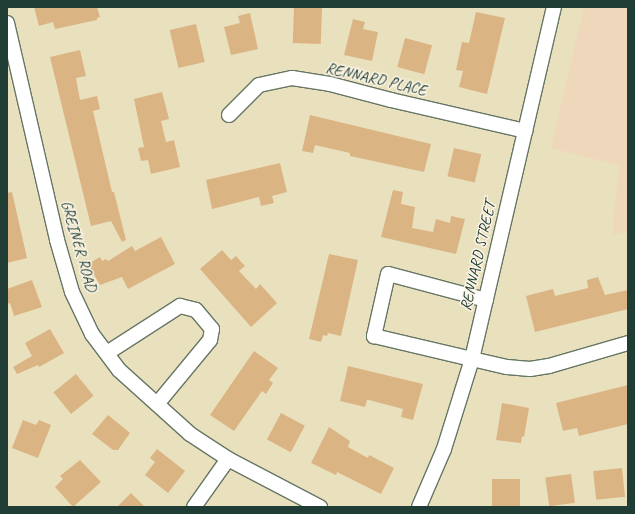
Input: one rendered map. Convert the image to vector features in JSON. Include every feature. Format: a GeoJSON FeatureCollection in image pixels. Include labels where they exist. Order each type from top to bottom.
{"type":"FeatureCollection","features":[{"type":"Feature","properties":{"kind":"street","name":"RENNARD STREET"},"geometry":{"type":"LineString","coordinates":[[419,507],[444,449],[472,359],[554,7]]}},
{"type":"Feature","properties":{"kind":"street","name":"GREINER ROAD"},"geometry":{"type":"LineString","coordinates":[[7,23],[57,240],[72,292],[92,334],[119,370],[190,434],[228,459],[320,507]]}},
{"type":"Feature","properties":{"kind":"street","name":"RENNARD PLACE"},"geometry":{"type":"LineString","coordinates":[[228,115],[259,85],[292,78],[330,84],[391,100],[525,131]]}},
{"type":"Feature","properties":{"kind":"street"},"geometry":{"type":"LineString","coordinates":[[486,300],[388,274],[374,336],[508,367],[530,369],[549,366],[628,343]]}},
{"type":"Feature","properties":{"kind":"street"},"geometry":{"type":"LineString","coordinates":[[107,353],[180,306],[196,310],[212,329],[210,340],[157,404]]}},
{"type":"Feature","properties":{"kind":"street"},"geometry":{"type":"LineString","coordinates":[[194,507],[228,459]]}},
{"type":"Feature","properties":{"kind":"shaded area"},"geometry":{"type":"Polygon","coordinates":[[[584,7],[628,7],[628,231],[612,235],[619,165],[551,148],[584,7]]]}},
{"type":"Feature","properties":{"kind":"building"},"geometry":{"type":"Polygon","coordinates":[[[34,7],[97,7],[100,17],[97,18],[97,20],[55,29],[53,22],[39,26],[34,7]]]}},
{"type":"Feature","properties":{"kind":"building"},"geometry":{"type":"Polygon","coordinates":[[[294,7],[322,8],[321,44],[293,43],[294,7]]]}},
{"type":"Feature","properties":{"kind":"building"},"geometry":{"type":"Polygon","coordinates":[[[476,12],[505,18],[487,94],[459,87],[463,71],[456,70],[462,42],[469,43],[476,12]]]}},
{"type":"Feature","properties":{"kind":"building"},"geometry":{"type":"Polygon","coordinates":[[[250,13],[258,49],[231,55],[224,27],[240,23],[238,16],[250,13]]]}},
{"type":"Feature","properties":{"kind":"building"},"geometry":{"type":"Polygon","coordinates":[[[353,19],[365,22],[363,29],[378,32],[372,61],[344,55],[353,19]]]}},
{"type":"Feature","properties":{"kind":"building"},"geometry":{"type":"Polygon","coordinates":[[[196,24],[205,62],[178,68],[170,30],[196,24]]]}},
{"type":"Feature","properties":{"kind":"building"},"geometry":{"type":"Polygon","coordinates":[[[405,38],[432,45],[424,74],[397,67],[405,38]]]}},
{"type":"Feature","properties":{"kind":"building"},"geometry":{"type":"Polygon","coordinates":[[[80,50],[86,76],[76,78],[80,100],[97,96],[100,109],[93,111],[112,192],[114,192],[126,240],[122,242],[111,221],[91,226],[50,57],[80,50]]]}},
{"type":"Feature","properties":{"kind":"building"},"geometry":{"type":"Polygon","coordinates":[[[162,92],[169,119],[161,121],[166,142],[174,140],[180,167],[151,174],[148,160],[141,161],[138,148],[144,147],[134,99],[162,92]]]}},
{"type":"Feature","properties":{"kind":"building"},"geometry":{"type":"Polygon","coordinates":[[[310,115],[431,144],[424,172],[350,156],[350,153],[315,145],[313,153],[302,151],[310,115]]]}},
{"type":"Feature","properties":{"kind":"building"},"geometry":{"type":"Polygon","coordinates":[[[454,148],[481,154],[475,183],[447,176],[454,148]]]}},
{"type":"Feature","properties":{"kind":"building"},"geometry":{"type":"Polygon","coordinates":[[[280,163],[287,192],[272,196],[274,203],[261,206],[259,197],[212,209],[206,180],[280,163]]]}},
{"type":"Feature","properties":{"kind":"building"},"geometry":{"type":"Polygon","coordinates":[[[393,190],[403,192],[401,204],[415,207],[412,228],[433,232],[436,219],[450,223],[451,216],[465,219],[456,254],[381,237],[393,190]]]}},
{"type":"Feature","properties":{"kind":"building"},"geometry":{"type":"Polygon","coordinates":[[[12,192],[27,258],[7,263],[7,193],[12,192]]]}},
{"type":"Feature","properties":{"kind":"building"},"geometry":{"type":"Polygon","coordinates":[[[161,237],[175,264],[128,289],[122,277],[100,285],[88,264],[100,257],[102,261],[106,259],[108,261],[132,246],[135,251],[161,237]]]}},
{"type":"Feature","properties":{"kind":"building"},"geometry":{"type":"Polygon","coordinates":[[[222,250],[231,260],[236,256],[245,266],[239,271],[256,289],[260,284],[277,303],[251,327],[200,269],[222,250]]]}},
{"type":"Feature","properties":{"kind":"building"},"geometry":{"type":"Polygon","coordinates":[[[329,254],[358,260],[341,336],[328,333],[327,336],[323,335],[321,342],[309,339],[329,254]]]}},
{"type":"Feature","properties":{"kind":"building"},"geometry":{"type":"Polygon","coordinates":[[[598,277],[605,295],[628,290],[628,309],[535,332],[526,296],[553,289],[555,296],[588,288],[587,280],[598,277]]]}},
{"type":"Feature","properties":{"kind":"building"},"geometry":{"type":"Polygon","coordinates":[[[32,280],[42,307],[14,316],[10,303],[7,304],[7,289],[32,280]]]}},
{"type":"Feature","properties":{"kind":"building"},"geometry":{"type":"Polygon","coordinates":[[[50,329],[64,353],[39,367],[38,365],[17,374],[13,367],[32,356],[25,343],[50,329]]]}},
{"type":"Feature","properties":{"kind":"building"},"geometry":{"type":"Polygon","coordinates":[[[254,351],[278,368],[269,380],[273,383],[266,394],[262,391],[234,431],[210,415],[254,351]]]}},
{"type":"Feature","properties":{"kind":"building"},"geometry":{"type":"Polygon","coordinates":[[[348,366],[423,384],[413,420],[401,417],[403,409],[369,400],[367,400],[365,407],[340,401],[348,366]]]}},
{"type":"Feature","properties":{"kind":"building"},"geometry":{"type":"Polygon","coordinates":[[[76,374],[94,396],[71,414],[53,392],[76,374]]]}},
{"type":"Feature","properties":{"kind":"building"},"geometry":{"type":"Polygon","coordinates":[[[628,385],[628,424],[579,436],[577,428],[563,431],[556,403],[628,385]]]}},
{"type":"Feature","properties":{"kind":"building"},"geometry":{"type":"Polygon","coordinates":[[[502,403],[529,408],[524,437],[522,436],[521,443],[496,440],[502,403]]]}},
{"type":"Feature","properties":{"kind":"building"},"geometry":{"type":"Polygon","coordinates":[[[281,413],[305,426],[291,452],[267,439],[281,413]]]}},
{"type":"Feature","properties":{"kind":"building"},"geometry":{"type":"Polygon","coordinates":[[[108,415],[130,433],[118,450],[113,450],[92,434],[108,415]]]}},
{"type":"Feature","properties":{"kind":"building"},"geometry":{"type":"Polygon","coordinates":[[[23,420],[36,425],[39,420],[51,425],[38,458],[12,448],[23,420]]]}},
{"type":"Feature","properties":{"kind":"building"},"geometry":{"type":"Polygon","coordinates":[[[329,427],[350,441],[348,447],[368,458],[369,455],[394,468],[381,494],[337,472],[336,475],[311,463],[329,427]]]}},
{"type":"Feature","properties":{"kind":"building"},"geometry":{"type":"Polygon","coordinates":[[[157,449],[185,471],[168,493],[145,475],[155,462],[150,458],[157,449]]]}},
{"type":"Feature","properties":{"kind":"building"},"geometry":{"type":"Polygon","coordinates":[[[80,460],[101,482],[73,507],[55,487],[63,479],[60,476],[80,460]]]}},
{"type":"Feature","properties":{"kind":"building"},"geometry":{"type":"Polygon","coordinates":[[[622,468],[625,497],[596,500],[593,471],[622,468]]]}},
{"type":"Feature","properties":{"kind":"building"},"geometry":{"type":"Polygon","coordinates":[[[571,474],[575,503],[549,506],[545,478],[571,474]]]}},
{"type":"Feature","properties":{"kind":"building"},"geometry":{"type":"Polygon","coordinates":[[[492,479],[520,479],[520,507],[492,507],[492,479]]]}},
{"type":"Feature","properties":{"kind":"building"},"geometry":{"type":"Polygon","coordinates":[[[131,493],[145,507],[117,507],[131,493]]]}}]}
